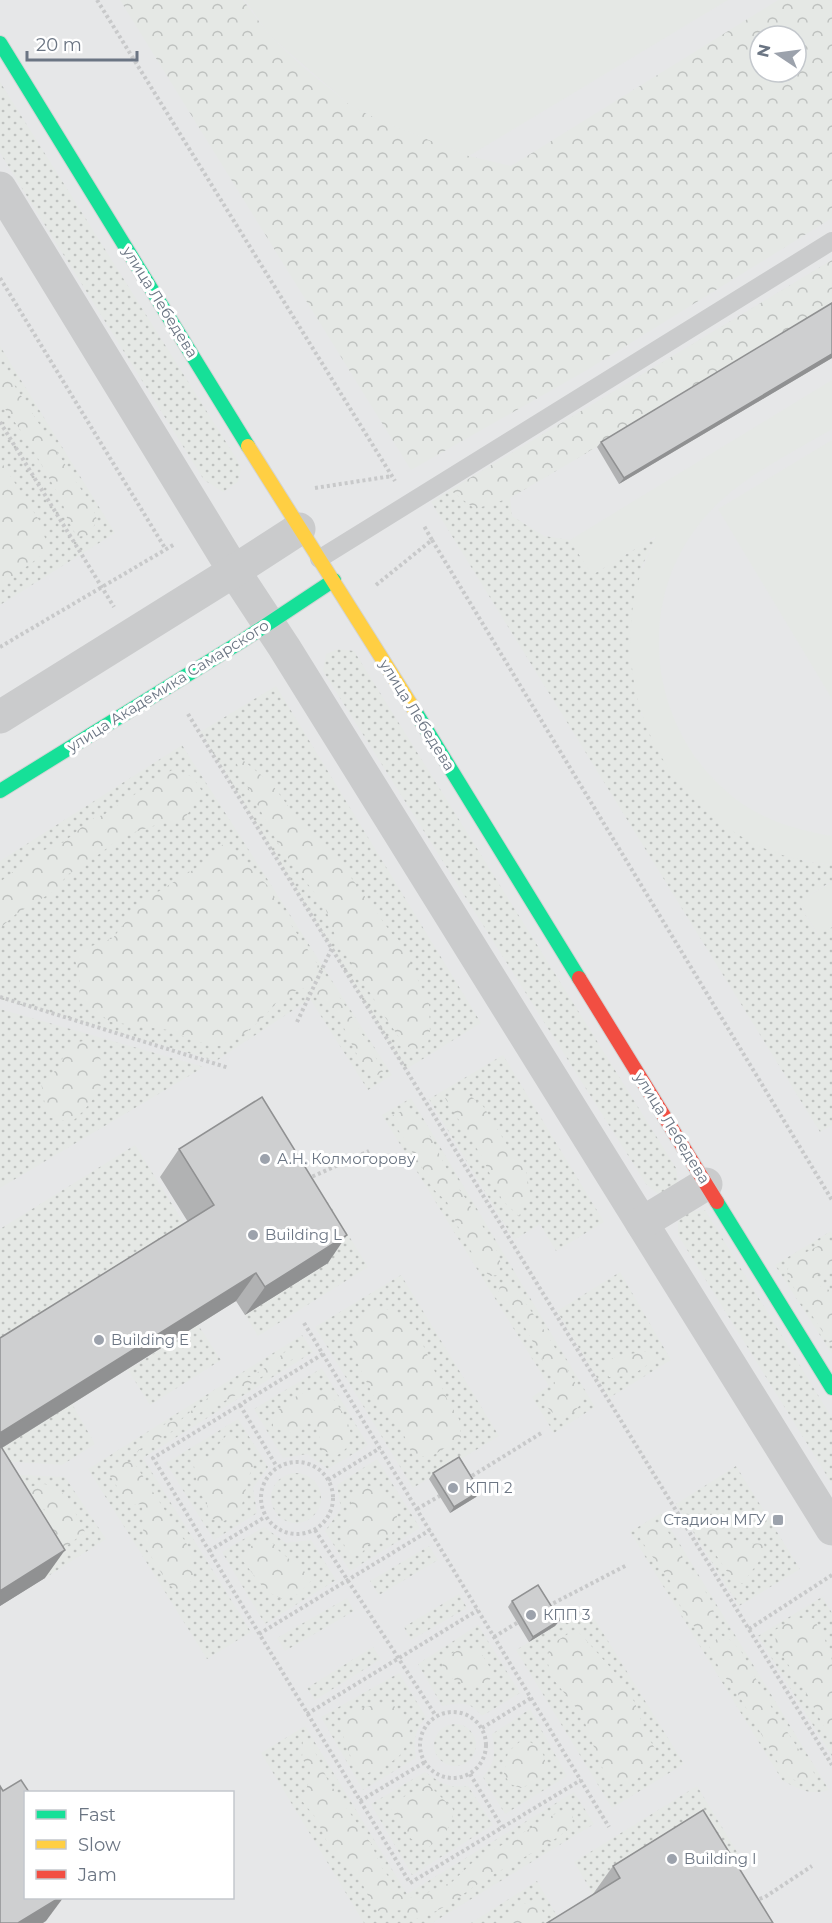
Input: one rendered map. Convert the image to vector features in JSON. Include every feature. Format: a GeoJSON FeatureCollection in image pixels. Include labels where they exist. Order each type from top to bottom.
{"type":"FeatureCollection","features":[{"type":"Feature","properties":{"kind":"street","name":"улица Лебедева"},"geometry":{"type":"LineString","coordinates":[[0,43],[832,1388]]}},
{"type":"Feature","properties":{"kind":"street"},"geometry":{"type":"LineString","coordinates":[[0,188],[234,571],[832,1529]]}},
{"type":"Feature","properties":{"kind":"street"},"geometry":{"type":"LineString","coordinates":[[0,717],[299,529]]}},
{"type":"Feature","properties":{"kind":"street","name":"улица Академика Самарского"},"geometry":{"type":"LineString","coordinates":[[0,791],[269,624],[334,580]]}},
{"type":"Feature","properties":{"kind":"street"},"geometry":{"type":"LineString","coordinates":[[642,1223],[706,1184]]}},
{"type":"Feature","properties":{"kind":"lane"},"geometry":{"type":"LineString","coordinates":[[319,559],[832,241]]}},
{"type":"Feature","properties":{"kind":"path"},"geometry":{"type":"LineString","coordinates":[[0,278],[165,548],[102,588],[0,647]]}},
{"type":"Feature","properties":{"kind":"path"},"geometry":{"type":"LineString","coordinates":[[0,422],[102,588]]}},
{"type":"Feature","properties":{"kind":"path"},"geometry":{"type":"LineString","coordinates":[[432,540],[832,1200]]}},
{"type":"Feature","properties":{"kind":"path"},"geometry":{"type":"LineString","coordinates":[[185,708],[832,1765]]}},
{"type":"Feature","properties":{"kind":"path"},"geometry":{"type":"LineString","coordinates":[[297,1022],[332,948]]}},
{"type":"Feature","properties":{"kind":"path"},"geometry":{"type":"LineString","coordinates":[[0,998],[229,1068]]}},
{"type":"Feature","properties":{"kind":"path"},"geometry":{"type":"LineString","coordinates":[[303,1181],[369,1151]]}},
{"type":"Feature","properties":{"kind":"path"},"geometry":{"type":"LineString","coordinates":[[304,1323],[609,1827]]}},
{"type":"Feature","properties":{"kind":"path"},"geometry":{"type":"LineString","coordinates":[[324,1354],[153,1458],[209,1551],[410,1883],[581,1780]]}},
{"type":"Feature","properties":{"kind":"path"},"geometry":{"type":"LineString","coordinates":[[240,1405],[278,1467]]}},
{"type":"Feature","properties":{"kind":"path"},"geometry":{"type":"LineString","coordinates":[[465,1480],[543,1432]]}},
{"type":"Feature","properties":{"kind":"path"},"geometry":{"type":"LineString","coordinates":[[328,1480],[380,1448]]}},
{"type":"Feature","properties":{"kind":"path"},"geometry":{"type":"LineString","coordinates":[[288,1462],[300,1462],[321,1471],[328,1480],[333,1490],[333,1502],[324,1523],[315,1530],[293,1535],[282,1532],[265,1517],[260,1495],[269,1474],[278,1467],[288,1462]]}},
{"type":"Feature","properties":{"kind":"path"},"geometry":{"type":"LineString","coordinates":[[417,1509],[448,1491]]}},
{"type":"Feature","properties":{"kind":"path"},"geometry":{"type":"LineString","coordinates":[[209,1551],[265,1517]]}},
{"type":"Feature","properties":{"kind":"path"},"geometry":{"type":"LineString","coordinates":[[315,1530],[436,1716]]}},
{"type":"Feature","properties":{"kind":"path"},"geometry":{"type":"LineString","coordinates":[[260,1634],[430,1530]]}},
{"type":"Feature","properties":{"kind":"path"},"geometry":{"type":"LineString","coordinates":[[544,1607],[627,1565]]}},
{"type":"Feature","properties":{"kind":"path"},"geometry":{"type":"LineString","coordinates":[[749,1629],[832,1575]]}},
{"type":"Feature","properties":{"kind":"path"},"geometry":{"type":"LineString","coordinates":[[308,1714],[478,1610]]}},
{"type":"Feature","properties":{"kind":"path"},"geometry":{"type":"LineString","coordinates":[[494,1636],[526,1618]]}},
{"type":"Feature","properties":{"kind":"path"},"geometry":{"type":"LineString","coordinates":[[482,1728],[531,1698]]}},
{"type":"Feature","properties":{"kind":"path"},"geometry":{"type":"LineString","coordinates":[[446,1712],[466,1714],[475,1719],[482,1728],[487,1748],[484,1759],[470,1774],[450,1779],[431,1770],[425,1762],[421,1752],[422,1732],[436,1716],[446,1712]]}},
{"type":"Feature","properties":{"kind":"path"},"geometry":{"type":"LineString","coordinates":[[360,1801],[425,1762]]}},
{"type":"Feature","properties":{"kind":"path"},"geometry":{"type":"LineString","coordinates":[[470,1774],[502,1827]]}},
{"type":"Feature","properties":{"kind":"path"},"geometry":{"type":"LineString","coordinates":[[747,1904],[765,1897],[812,1866]]}},
{"type":"Feature","properties":{"kind":"shaded area"},"geometry":{"type":"Polygon","coordinates":[[[0,0],[832,0],[832,1923],[0,1923],[0,0]]]}},
{"type":"Feature","properties":{"kind":"green space"},"geometry":{"type":"Polygon","coordinates":[[[120,0],[243,0],[270,36],[303,67],[350,105],[377,119],[469,156],[511,166],[778,0],[832,0],[832,218],[587,370],[411,470],[120,0]]]}},
{"type":"Feature","properties":{"kind":"green space"},"geometry":{"type":"Polygon","coordinates":[[[245,0],[728,0],[469,156],[377,119],[350,105],[270,36],[245,0]]]}},
{"type":"Feature","properties":{"kind":"green space"},"geometry":{"type":"Polygon","coordinates":[[[0,82],[236,458],[241,469],[238,482],[223,492],[204,480],[0,153],[0,82]]]}},
{"type":"Feature","properties":{"kind":"green space"},"geometry":{"type":"Polygon","coordinates":[[[832,260],[597,447],[510,498],[512,516],[544,536],[570,540],[592,575],[655,539],[642,566],[641,715],[803,861],[832,865],[832,881],[798,902],[817,935],[832,927],[832,1125],[820,1132],[431,502],[832,260]]]}},
{"type":"Feature","properties":{"kind":"green space"},"geometry":{"type":"Polygon","coordinates":[[[832,260],[832,307],[510,498],[475,509],[450,490],[832,260]]]}},
{"type":"Feature","properties":{"kind":"green space"},"geometry":{"type":"Polygon","coordinates":[[[0,346],[115,533],[0,605],[0,346]]]}},
{"type":"Feature","properties":{"kind":"green space"},"geometry":{"type":"Polygon","coordinates":[[[0,363],[93,508],[97,520],[89,535],[77,537],[67,518],[62,501],[27,439],[0,402],[0,363]]]}},
{"type":"Feature","properties":{"kind":"green space"},"geometry":{"type":"Polygon","coordinates":[[[832,380],[832,429],[777,460],[742,484],[710,511],[697,527],[676,562],[663,599],[659,638],[662,677],[673,715],[691,750],[715,781],[747,807],[788,826],[832,836],[832,865],[774,852],[732,831],[702,808],[677,780],[658,750],[643,716],[634,681],[630,643],[634,596],[656,536],[592,575],[570,540],[832,380]]]}},
{"type":"Feature","properties":{"kind":"green space"},"geometry":{"type":"Polygon","coordinates":[[[832,440],[832,699],[718,509],[832,440]]]}},
{"type":"Feature","properties":{"kind":"green space"},"geometry":{"type":"Polygon","coordinates":[[[0,460],[39,520],[49,550],[0,586],[0,460]]]}},
{"type":"Feature","properties":{"kind":"green space"},"geometry":{"type":"Polygon","coordinates":[[[338,649],[354,651],[676,1168],[678,1182],[669,1190],[658,1194],[646,1184],[323,671],[326,654],[338,649]]]}},
{"type":"Feature","properties":{"kind":"green space"},"geometry":{"type":"Polygon","coordinates":[[[276,686],[481,1023],[405,1070],[200,732],[276,686]]]}},
{"type":"Feature","properties":{"kind":"green space"},"geometry":{"type":"Polygon","coordinates":[[[182,745],[392,1075],[368,1090],[310,999],[216,1061],[0,999],[0,861],[182,745]]]}},
{"type":"Feature","properties":{"kind":"green space"},"geometry":{"type":"Polygon","coordinates":[[[234,753],[271,783],[297,818],[334,854],[392,934],[401,942],[429,1004],[428,1043],[414,1051],[403,1043],[385,1017],[336,938],[325,907],[280,847],[239,771],[234,753]]]}},
{"type":"Feature","properties":{"kind":"green space"},"geometry":{"type":"Polygon","coordinates":[[[172,770],[193,777],[203,793],[184,819],[159,824],[123,836],[67,875],[56,890],[16,914],[0,928],[0,882],[37,853],[64,842],[90,820],[105,814],[172,770]]]}},
{"type":"Feature","properties":{"kind":"green space"},"geometry":{"type":"Polygon","coordinates":[[[225,842],[268,886],[277,904],[339,996],[383,1072],[374,1077],[369,1072],[357,1055],[338,1017],[308,987],[295,991],[276,1003],[260,1021],[242,1035],[219,1046],[195,1041],[168,1030],[111,1022],[79,1000],[80,978],[73,953],[113,938],[140,903],[209,860],[225,842]]]}},
{"type":"Feature","properties":{"kind":"green space"},"geometry":{"type":"Polygon","coordinates":[[[832,882],[832,927],[818,935],[798,902],[832,882]]]}},
{"type":"Feature","properties":{"kind":"green space"},"geometry":{"type":"Polygon","coordinates":[[[0,1009],[204,1067],[0,1188],[0,1009]]]}},
{"type":"Feature","properties":{"kind":"green space"},"geometry":{"type":"Polygon","coordinates":[[[83,1041],[98,1051],[103,1074],[96,1095],[72,1122],[47,1117],[41,1082],[60,1067],[66,1045],[83,1041]]]}},
{"type":"Feature","properties":{"kind":"green space"},"geometry":{"type":"Polygon","coordinates":[[[503,1055],[604,1222],[556,1251],[540,1224],[514,1240],[429,1099],[503,1055]]]}},
{"type":"Feature","properties":{"kind":"green space"},"geometry":{"type":"Polygon","coordinates":[[[464,1091],[483,1106],[509,1148],[525,1165],[530,1193],[519,1216],[502,1200],[482,1157],[445,1098],[464,1091]]]}},
{"type":"Feature","properties":{"kind":"green space"},"geometry":{"type":"Polygon","coordinates":[[[411,1098],[595,1407],[554,1433],[532,1397],[549,1386],[382,1115],[411,1098]]]}},
{"type":"Feature","properties":{"kind":"green space"},"geometry":{"type":"Polygon","coordinates":[[[406,1109],[419,1118],[451,1178],[496,1248],[501,1264],[498,1275],[490,1276],[483,1270],[465,1242],[447,1202],[432,1188],[423,1169],[390,1117],[406,1109]]]}},
{"type":"Feature","properties":{"kind":"green space"},"geometry":{"type":"Polygon","coordinates":[[[135,1145],[200,1249],[0,1347],[0,1229],[135,1145]]]}},
{"type":"Feature","properties":{"kind":"green space"},"geometry":{"type":"Polygon","coordinates":[[[328,1202],[368,1267],[258,1336],[245,1315],[327,1263],[301,1219],[328,1202]]]}},
{"type":"Feature","properties":{"kind":"green space"},"geometry":{"type":"Polygon","coordinates":[[[705,1210],[832,1418],[832,1484],[678,1235],[678,1222],[687,1212],[705,1210]]]}},
{"type":"Feature","properties":{"kind":"green space"},"geometry":{"type":"Polygon","coordinates":[[[831,1231],[832,1234],[832,1354],[775,1265],[831,1231]]]}},
{"type":"Feature","properties":{"kind":"green space"},"geometry":{"type":"Polygon","coordinates":[[[826,1242],[832,1244],[832,1268],[816,1275],[821,1287],[832,1291],[832,1346],[787,1277],[789,1261],[826,1242]]]}},
{"type":"Feature","properties":{"kind":"green space"},"geometry":{"type":"Polygon","coordinates":[[[620,1272],[671,1360],[609,1398],[557,1311],[620,1272]]]}},
{"type":"Feature","properties":{"kind":"green space"},"geometry":{"type":"Polygon","coordinates":[[[401,1275],[499,1436],[413,1488],[315,1327],[401,1275]]]}},
{"type":"Feature","properties":{"kind":"green space"},"geometry":{"type":"Polygon","coordinates":[[[512,1283],[548,1336],[584,1398],[579,1407],[567,1416],[558,1416],[553,1413],[539,1398],[550,1394],[555,1383],[521,1320],[498,1296],[500,1285],[512,1283]]]}},
{"type":"Feature","properties":{"kind":"green space"},"geometry":{"type":"Polygon","coordinates":[[[376,1308],[391,1310],[416,1329],[447,1399],[459,1419],[461,1438],[432,1456],[413,1456],[399,1424],[374,1397],[354,1356],[353,1327],[376,1308]]]}},
{"type":"Feature","properties":{"kind":"green space"},"geometry":{"type":"Polygon","coordinates":[[[198,1325],[221,1360],[150,1405],[128,1370],[198,1325]]]}},
{"type":"Feature","properties":{"kind":"green space"},"geometry":{"type":"Polygon","coordinates":[[[302,1335],[313,1352],[143,1458],[251,1632],[207,1659],[88,1469],[302,1335]]]}},
{"type":"Feature","properties":{"kind":"green space"},"geometry":{"type":"Polygon","coordinates":[[[294,1347],[303,1348],[302,1354],[256,1380],[233,1397],[201,1412],[192,1420],[139,1450],[136,1454],[132,1454],[132,1448],[149,1434],[167,1423],[181,1420],[214,1394],[226,1390],[240,1378],[250,1377],[294,1347]]]}},
{"type":"Feature","properties":{"kind":"green space"},"geometry":{"type":"Polygon","coordinates":[[[655,1350],[656,1359],[631,1376],[609,1377],[602,1364],[617,1356],[655,1350]]]}},
{"type":"Feature","properties":{"kind":"green space"},"geometry":{"type":"Polygon","coordinates":[[[322,1368],[368,1445],[328,1469],[307,1454],[283,1458],[254,1409],[322,1368]]]}},
{"type":"Feature","properties":{"kind":"green space"},"geometry":{"type":"Polygon","coordinates":[[[309,1390],[329,1392],[349,1425],[350,1442],[336,1456],[322,1450],[318,1429],[308,1421],[299,1434],[273,1427],[273,1415],[289,1400],[309,1390]]]}},
{"type":"Feature","properties":{"kind":"green space"},"geometry":{"type":"Polygon","coordinates":[[[72,1404],[95,1444],[62,1465],[0,1461],[0,1449],[72,1404]]]}},
{"type":"Feature","properties":{"kind":"green space"},"geometry":{"type":"Polygon","coordinates":[[[238,1419],[268,1467],[253,1488],[257,1513],[214,1540],[166,1463],[238,1419]]]}},
{"type":"Feature","properties":{"kind":"green space"},"geometry":{"type":"Polygon","coordinates":[[[229,1432],[241,1442],[254,1464],[241,1509],[236,1515],[224,1521],[209,1518],[207,1503],[198,1490],[193,1460],[216,1458],[215,1449],[229,1432]]]}},
{"type":"Feature","properties":{"kind":"green space"},"geometry":{"type":"Polygon","coordinates":[[[377,1459],[420,1528],[350,1571],[325,1531],[341,1509],[337,1485],[377,1459]]]}},
{"type":"Feature","properties":{"kind":"green space"},"geometry":{"type":"Polygon","coordinates":[[[124,1461],[135,1464],[188,1546],[194,1566],[193,1577],[184,1595],[169,1585],[144,1545],[142,1504],[128,1505],[109,1474],[117,1464],[124,1461]]]}},
{"type":"Feature","properties":{"kind":"green space"},"geometry":{"type":"Polygon","coordinates":[[[736,1466],[800,1569],[739,1606],[676,1504],[736,1466]]]}},
{"type":"Feature","properties":{"kind":"green space"},"geometry":{"type":"Polygon","coordinates":[[[291,1473],[301,1473],[314,1480],[321,1493],[321,1503],[314,1516],[301,1523],[291,1523],[282,1519],[275,1512],[271,1503],[271,1493],[275,1484],[282,1477],[291,1473]]]}},
{"type":"Feature","properties":{"kind":"green space"},"geometry":{"type":"Polygon","coordinates":[[[0,1474],[65,1477],[106,1539],[45,1578],[0,1505],[0,1474]]]}},
{"type":"Feature","properties":{"kind":"green space"},"geometry":{"type":"Polygon","coordinates":[[[45,1484],[67,1496],[85,1532],[63,1549],[52,1537],[50,1520],[44,1509],[23,1503],[13,1490],[45,1484]]]}},
{"type":"Feature","properties":{"kind":"green space"},"geometry":{"type":"Polygon","coordinates":[[[370,1486],[382,1490],[395,1502],[397,1517],[392,1534],[369,1544],[360,1555],[349,1556],[340,1535],[346,1525],[353,1493],[370,1486]]]}},
{"type":"Feature","properties":{"kind":"green space"},"geometry":{"type":"Polygon","coordinates":[[[661,1513],[829,1790],[810,1792],[782,1780],[630,1532],[661,1513]]]}},
{"type":"Feature","properties":{"kind":"green space"},"geometry":{"type":"Polygon","coordinates":[[[692,1519],[739,1542],[764,1544],[766,1552],[742,1584],[728,1573],[692,1519]]]}},
{"type":"Feature","properties":{"kind":"green space"},"geometry":{"type":"Polygon","coordinates":[[[652,1524],[663,1524],[687,1567],[710,1599],[714,1616],[713,1627],[705,1633],[696,1628],[685,1615],[672,1584],[640,1538],[643,1529],[652,1524]]]}},
{"type":"Feature","properties":{"kind":"green space"},"geometry":{"type":"Polygon","coordinates":[[[264,1527],[286,1543],[311,1540],[336,1580],[265,1624],[222,1552],[264,1527]]]}},
{"type":"Feature","properties":{"kind":"green space"},"geometry":{"type":"Polygon","coordinates":[[[260,1539],[274,1544],[312,1580],[298,1595],[289,1592],[282,1599],[266,1591],[243,1561],[248,1549],[260,1539]]]}},
{"type":"Feature","properties":{"kind":"green space"},"geometry":{"type":"Polygon","coordinates":[[[429,1546],[438,1560],[379,1595],[370,1581],[429,1546]]]}},
{"type":"Feature","properties":{"kind":"green space"},"geometry":{"type":"Polygon","coordinates":[[[459,1594],[467,1608],[411,1640],[404,1627],[459,1594]]]}},
{"type":"Feature","properties":{"kind":"green space"},"geometry":{"type":"Polygon","coordinates":[[[822,1597],[832,1613],[832,1756],[758,1636],[822,1597]]]}},
{"type":"Feature","properties":{"kind":"green space"},"geometry":{"type":"Polygon","coordinates":[[[347,1598],[354,1611],[285,1651],[277,1638],[347,1598]]]}},
{"type":"Feature","properties":{"kind":"green space"},"geometry":{"type":"Polygon","coordinates":[[[587,1607],[684,1764],[612,1808],[516,1650],[587,1607]]]}},
{"type":"Feature","properties":{"kind":"green space"},"geometry":{"type":"Polygon","coordinates":[[[796,1618],[813,1618],[824,1637],[832,1660],[832,1742],[803,1687],[776,1646],[775,1630],[796,1618]]]}},
{"type":"Feature","properties":{"kind":"green space"},"geometry":{"type":"Polygon","coordinates":[[[478,1625],[520,1693],[482,1716],[473,1707],[464,1704],[442,1706],[418,1664],[478,1625]]]}},
{"type":"Feature","properties":{"kind":"green space"},"geometry":{"type":"Polygon","coordinates":[[[576,1629],[619,1677],[635,1703],[645,1732],[660,1757],[633,1783],[616,1785],[601,1766],[582,1715],[553,1679],[547,1661],[550,1645],[576,1629]]]}},
{"type":"Feature","properties":{"kind":"green space"},"geometry":{"type":"Polygon","coordinates":[[[721,1635],[732,1641],[741,1651],[773,1710],[816,1776],[814,1783],[802,1784],[785,1775],[738,1694],[721,1672],[709,1646],[721,1635]]]}},
{"type":"Feature","properties":{"kind":"green space"},"geometry":{"type":"Polygon","coordinates":[[[373,1647],[381,1659],[315,1700],[307,1688],[373,1647]]]}},
{"type":"Feature","properties":{"kind":"green space"},"geometry":{"type":"Polygon","coordinates":[[[461,1649],[479,1650],[494,1674],[484,1687],[470,1687],[443,1674],[442,1658],[461,1649]]]}},
{"type":"Feature","properties":{"kind":"green space"},"geometry":{"type":"Polygon","coordinates":[[[399,1673],[426,1717],[415,1736],[416,1758],[363,1790],[321,1717],[399,1673]]]}},
{"type":"Feature","properties":{"kind":"green space"},"geometry":{"type":"Polygon","coordinates":[[[386,1703],[394,1706],[411,1720],[407,1742],[404,1750],[394,1760],[366,1774],[351,1758],[342,1721],[355,1709],[386,1703]]]}},
{"type":"Feature","properties":{"kind":"green space"},"geometry":{"type":"Polygon","coordinates":[[[530,1709],[567,1776],[505,1814],[483,1777],[494,1757],[492,1734],[530,1709]]]}},
{"type":"Feature","properties":{"kind":"green space"},"geometry":{"type":"Polygon","coordinates":[[[455,1724],[470,1730],[476,1745],[470,1760],[455,1766],[440,1760],[434,1745],[440,1730],[455,1724]]]}},
{"type":"Feature","properties":{"kind":"green space"},"geometry":{"type":"Polygon","coordinates":[[[305,1726],[407,1894],[574,1792],[594,1824],[432,1923],[364,1923],[261,1753],[305,1726]]]}},
{"type":"Feature","properties":{"kind":"green space"},"geometry":{"type":"Polygon","coordinates":[[[303,1738],[316,1754],[328,1781],[372,1845],[380,1865],[402,1896],[415,1898],[452,1882],[473,1862],[560,1811],[572,1811],[573,1826],[434,1912],[415,1919],[403,1910],[390,1911],[388,1919],[373,1906],[360,1879],[326,1840],[316,1818],[302,1801],[310,1772],[302,1758],[303,1738]]]}},
{"type":"Feature","properties":{"kind":"green space"},"geometry":{"type":"Polygon","coordinates":[[[523,1739],[540,1750],[546,1769],[537,1781],[521,1788],[510,1784],[504,1774],[508,1752],[523,1739]]]}},
{"type":"Feature","properties":{"kind":"green space"},"geometry":{"type":"Polygon","coordinates":[[[425,1772],[445,1784],[468,1786],[493,1825],[412,1875],[371,1804],[425,1772]]]}},
{"type":"Feature","properties":{"kind":"green space"},"geometry":{"type":"Polygon","coordinates":[[[427,1783],[453,1809],[448,1828],[426,1849],[410,1838],[390,1808],[427,1783]]]}},
{"type":"Feature","properties":{"kind":"green space"},"geometry":{"type":"Polygon","coordinates":[[[697,1786],[742,1860],[710,1881],[683,1838],[593,1894],[574,1862],[697,1786]]]}},
{"type":"Feature","properties":{"kind":"green space"},"geometry":{"type":"Polygon","coordinates":[[[537,1881],[561,1923],[471,1923],[537,1881]]]}},
{"type":"Feature","properties":{"kind":"green space"},"geometry":{"type":"Polygon","coordinates":[[[539,1902],[544,1915],[538,1923],[496,1923],[521,1904],[539,1902]]]}},
{"type":"Feature","properties":{"kind":"building"},"geometry":{"type":"Polygon","coordinates":[[[832,303],[832,354],[624,478],[601,442],[832,303]]]}},
{"type":"Feature","properties":{"kind":"building"},"geometry":{"type":"Polygon","coordinates":[[[262,1097],[347,1235],[265,1287],[256,1273],[0,1433],[0,1338],[214,1205],[179,1149],[262,1097]]]}},
{"type":"Feature","properties":{"kind":"building"},"geometry":{"type":"Polygon","coordinates":[[[0,1445],[65,1550],[0,1591],[0,1445]]]}},
{"type":"Feature","properties":{"kind":"building","name":"КПП 2"},"geometry":{"type":"Polygon","coordinates":[[[459,1457],[480,1491],[454,1507],[433,1473],[459,1457]]]}},
{"type":"Feature","properties":{"kind":"building","name":"КПП 3"},"geometry":{"type":"Polygon","coordinates":[[[538,1585],[560,1620],[533,1637],[512,1601],[538,1585]]]}},
{"type":"Feature","properties":{"kind":"building"},"geometry":{"type":"Polygon","coordinates":[[[21,1780],[28,1791],[24,1791],[24,1899],[57,1899],[18,1923],[0,1923],[0,1786],[3,1791],[21,1780]]]}},
{"type":"Feature","properties":{"kind":"building"},"geometry":{"type":"Polygon","coordinates":[[[703,1810],[773,1923],[547,1923],[620,1878],[613,1866],[703,1810]]]}},
{"type":"Feature","properties":{"kind":"traffic: fast"},"geometry":{"type":"LineString","coordinates":[[0,43],[248,446]]}},
{"type":"Feature","properties":{"kind":"traffic: fast"},"geometry":{"type":"LineString","coordinates":[[0,791],[242,641],[334,580]]}},
{"type":"Feature","properties":{"kind":"traffic: fast"},"geometry":{"type":"LineString","coordinates":[[415,711],[579,978]]}},
{"type":"Feature","properties":{"kind":"traffic: fast"},"geometry":{"type":"LineString","coordinates":[[717,1202],[832,1388]]}},
{"type":"Feature","properties":{"kind":"traffic: slow"},"geometry":{"type":"LineString","coordinates":[[248,446],[415,711]]}},
{"type":"Feature","properties":{"kind":"traffic: jam"},"geometry":{"type":"LineString","coordinates":[[579,978],[717,1202]]}},
{"type":"Feature","properties":{"kind":"place","name":"А.Н. Колмогорову"},"geometry":{"type":"Point","coordinates":[265,1159]}},
{"type":"Feature","properties":{"kind":"place","name":"Building L"},"geometry":{"type":"Point","coordinates":[253,1235]}},
{"type":"Feature","properties":{"kind":"place","name":"Building E"},"geometry":{"type":"Point","coordinates":[99,1340]}},
{"type":"Feature","properties":{"kind":"place","name":"КПП 2"},"geometry":{"type":"Point","coordinates":[453,1488]}},
{"type":"Feature","properties":{"kind":"place","name":"Стадион МГУ"},"geometry":{"type":"Point","coordinates":[778,1520]}},
{"type":"Feature","properties":{"kind":"place","name":"КПП 3"},"geometry":{"type":"Point","coordinates":[531,1615]}},
{"type":"Feature","properties":{"kind":"place","name":"Building I"},"geometry":{"type":"Point","coordinates":[672,1859]}}]}
